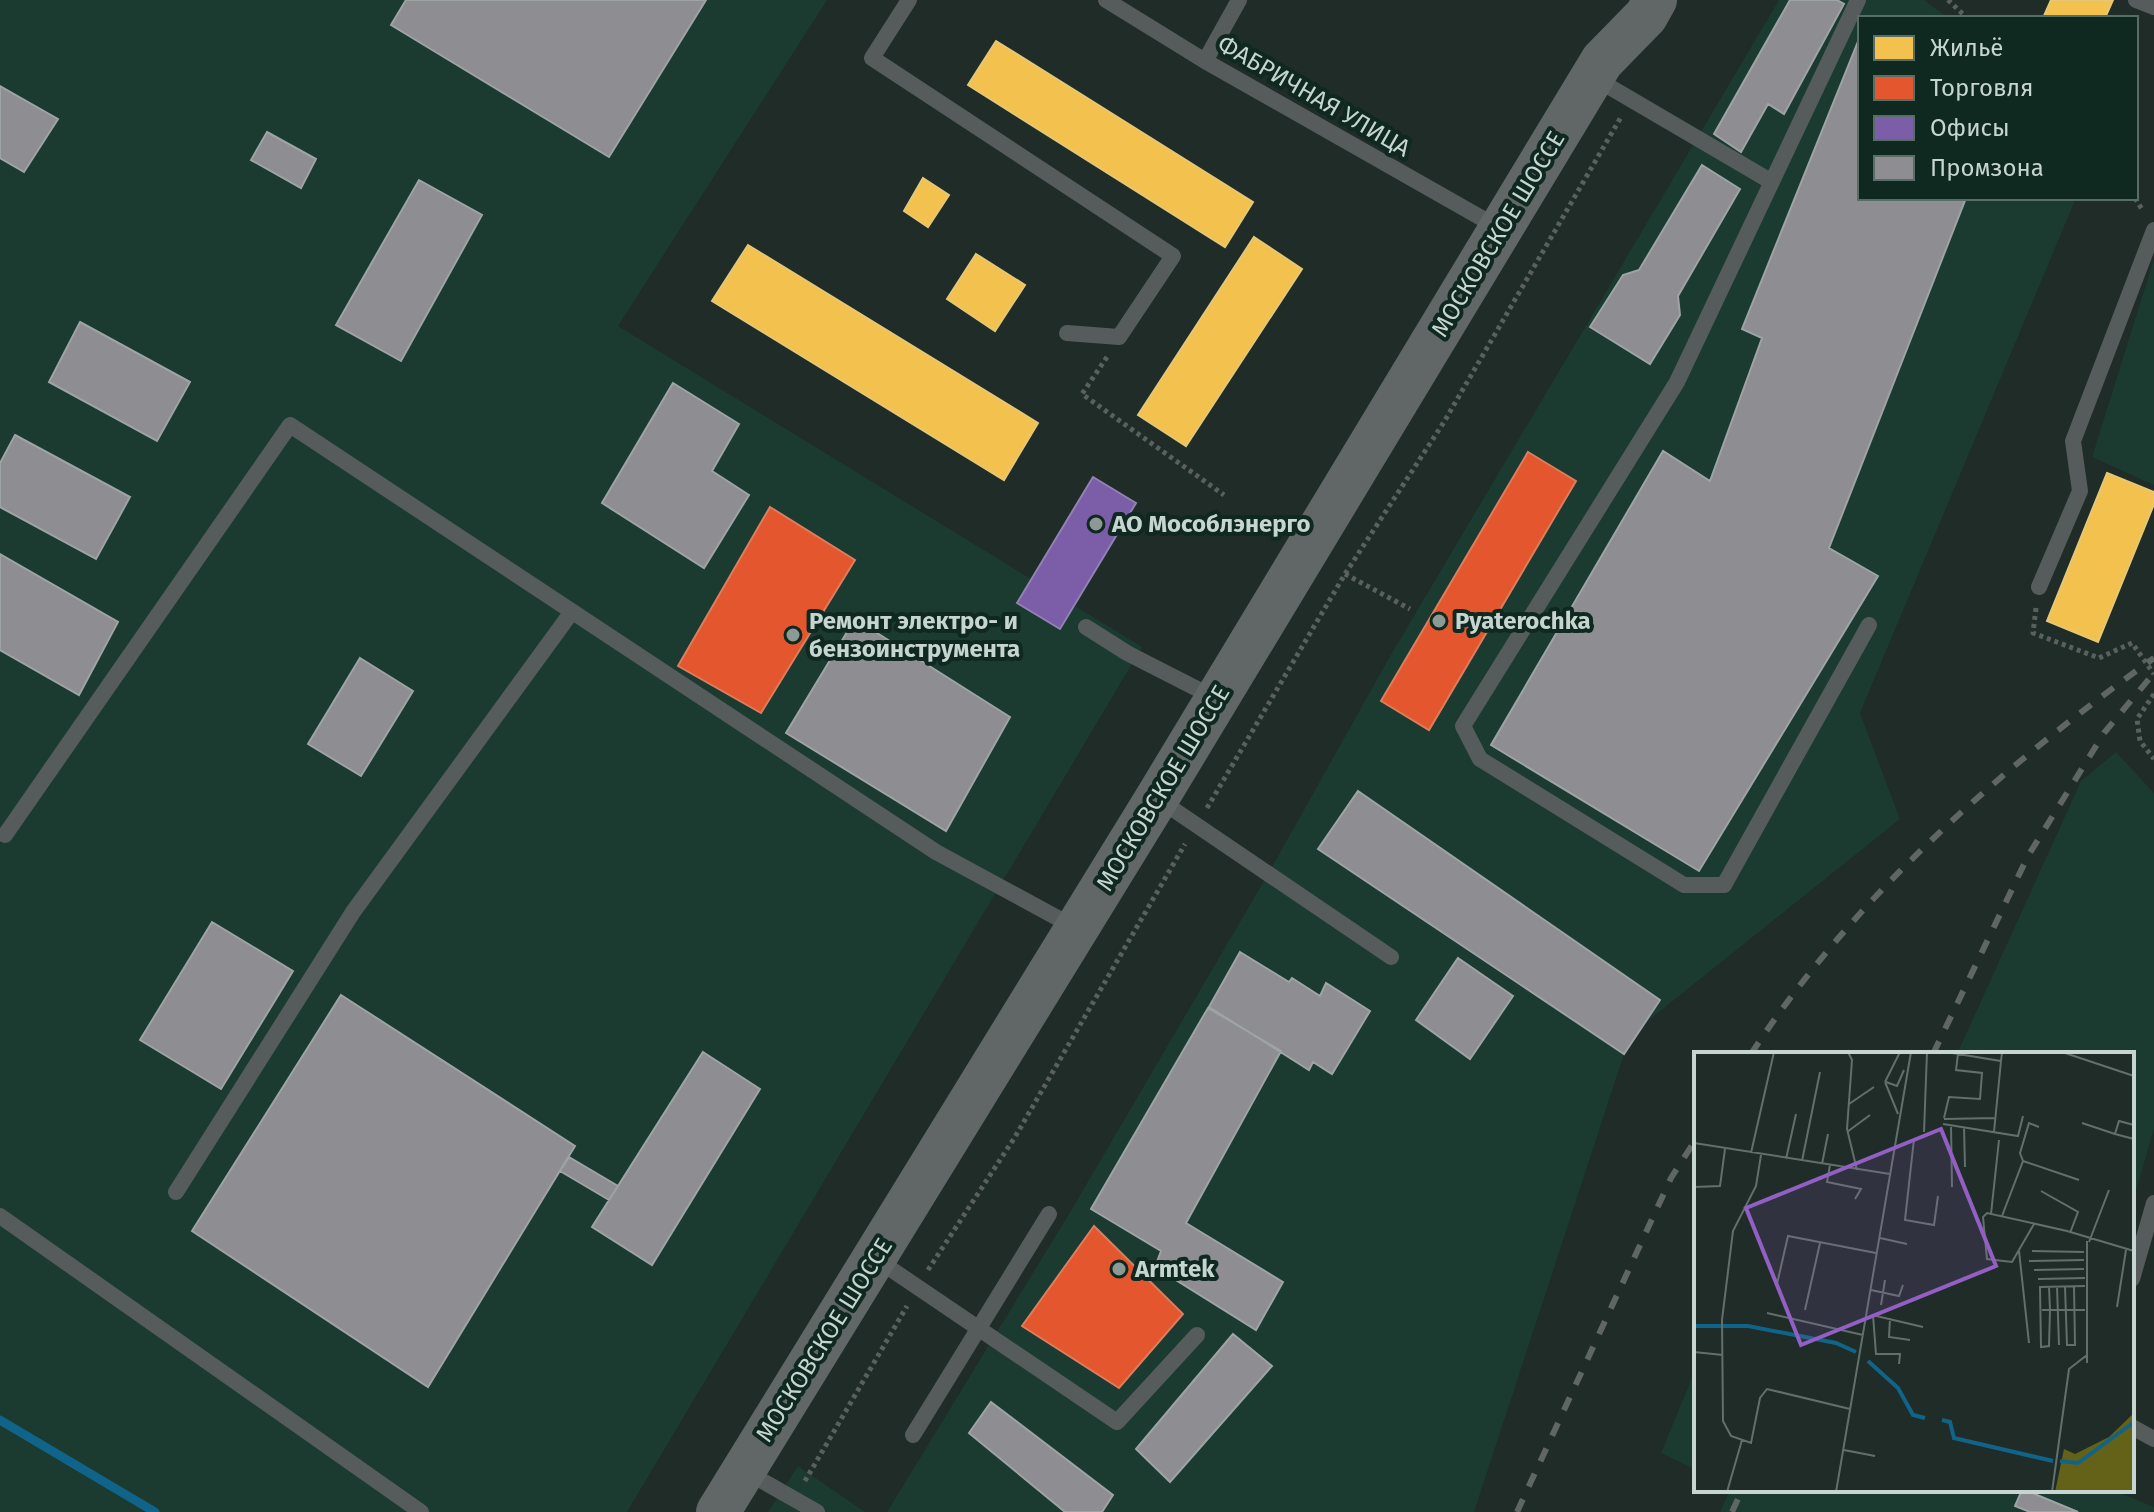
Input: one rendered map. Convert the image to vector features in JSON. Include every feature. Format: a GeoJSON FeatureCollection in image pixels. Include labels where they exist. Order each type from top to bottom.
{"type":"FeatureCollection","features":[{"type":"Feature","properties":{"kind":"main road","name":"МОСКОВСКОЕ ШОССЕ"},"geometry":{"type":"LineString","coordinates":[[1603,72],[1618,0]]}},
{"type":"Feature","properties":{"kind":"main road","name":"МОСКОВСКОЕ ШОССЕ"},"geometry":{"type":"LineString","coordinates":[[718,1512],[1157,798],[1501,229],[1603,72],[1655,0]]}},
{"type":"Feature","properties":{"kind":"lane"},"geometry":{"type":"LineString","coordinates":[[909,0],[872,58],[1173,256],[1119,337],[1067,333]]}},
{"type":"Feature","properties":{"kind":"lane","name":"ФАБРИЧНАЯ УЛИЦА"},"geometry":{"type":"LineString","coordinates":[[1106,0],[1205,61],[1501,229]]}},
{"type":"Feature","properties":{"kind":"lane"},"geometry":{"type":"LineString","coordinates":[[1205,61],[1239,0]]}},
{"type":"Feature","properties":{"kind":"lane"},"geometry":{"type":"LineString","coordinates":[[1858,0],[1677,382],[1463,726],[1480,759],[1684,885],[1724,885],[1869,625]]}},
{"type":"Feature","properties":{"kind":"lane"},"geometry":{"type":"LineString","coordinates":[[2136,0],[2154,7]]}},
{"type":"Feature","properties":{"kind":"lane"},"geometry":{"type":"LineString","coordinates":[[1603,72],[1772,182]]}},
{"type":"Feature","properties":{"kind":"lane"},"geometry":{"type":"LineString","coordinates":[[2039,587],[2080,491],[2073,441],[2154,230]]}},
{"type":"Feature","properties":{"kind":"lane"},"geometry":{"type":"LineString","coordinates":[[5,835],[290,425],[936,852],[1077,928]]}},
{"type":"Feature","properties":{"kind":"lane"},"geometry":{"type":"LineString","coordinates":[[176,1192],[353,912],[571,613]]}},
{"type":"Feature","properties":{"kind":"lane"},"geometry":{"type":"LineString","coordinates":[[1086,627],[1127,653],[1216,699]]}},
{"type":"Feature","properties":{"kind":"lane"},"geometry":{"type":"LineString","coordinates":[[1157,798],[1391,957]]}},
{"type":"Feature","properties":{"kind":"lane"},"geometry":{"type":"LineString","coordinates":[[2134,1272],[2154,1203]]}},
{"type":"Feature","properties":{"kind":"lane"},"geometry":{"type":"LineString","coordinates":[[913,1435],[1049,1214]]}},
{"type":"Feature","properties":{"kind":"lane"},"geometry":{"type":"LineString","coordinates":[[0,1216],[421,1512]]}},
{"type":"Feature","properties":{"kind":"lane"},"geometry":{"type":"LineString","coordinates":[[875,1258],[1117,1422],[1197,1335]]}},
{"type":"Feature","properties":{"kind":"lane"},"geometry":{"type":"LineString","coordinates":[[2134,1428],[2154,1439]]}},
{"type":"Feature","properties":{"kind":"lane"},"geometry":{"type":"LineString","coordinates":[[744,1470],[791,1505],[817,1512]]}},
{"type":"Feature","properties":{"kind":"path"},"geometry":{"type":"LineString","coordinates":[[1948,0],[1965,16]]}},
{"type":"Feature","properties":{"kind":"path"},"geometry":{"type":"LineString","coordinates":[[791,1505],[918,1287],[1015,1137],[1345,574],[1444,422],[1570,200]]}},
{"type":"Feature","properties":{"kind":"path"},"geometry":{"type":"LineString","coordinates":[[1119,337],[1082,394],[1224,495]]}},
{"type":"Feature","properties":{"kind":"path"},"geometry":{"type":"LineString","coordinates":[[1345,574],[1410,609]]}},
{"type":"Feature","properties":{"kind":"path"},"geometry":{"type":"LineString","coordinates":[[2039,587],[2033,633],[2099,658],[2132,643],[2144,665],[2154,674]]}},
{"type":"Feature","properties":{"kind":"path"},"geometry":{"type":"LineString","coordinates":[[2154,694],[2137,719],[2140,741],[2154,759]]}},
{"type":"Feature","properties":{"kind":"shaded area"},"geometry":{"type":"Polygon","coordinates":[[[0,0],[827,0],[618,326],[1142,647],[627,1512],[0,1512],[0,0]]]}},
{"type":"Feature","properties":{"kind":"shaded area"},"geometry":{"type":"Polygon","coordinates":[[[1779,0],[1924,0],[1945,16],[1858,16],[1858,200],[2075,200],[1860,713],[1900,819],[1649,1020],[1624,1054],[1474,1512],[887,1512],[1072,1209],[1268,874],[1389,658],[1779,0]]]}},
{"type":"Feature","properties":{"kind":"shaded area"},"geometry":{"type":"Polygon","coordinates":[[[2154,259],[2154,485],[2092,457],[2154,259]]]}},
{"type":"Feature","properties":{"kind":"shaded area"},"geometry":{"type":"Polygon","coordinates":[[[2116,752],[2154,793],[2154,1128],[2134,1198],[2134,1052],[1958,1052],[2081,781],[2116,752]]]}},
{"type":"Feature","properties":{"kind":"shaded area"},"geometry":{"type":"Polygon","coordinates":[[[1694,1373],[1694,1469],[1661,1453],[1694,1373]]]}},
{"type":"Feature","properties":{"kind":"shaded area"},"geometry":{"type":"Polygon","coordinates":[[[798,1466],[865,1512],[768,1512],[798,1466]]]}},
{"type":"Feature","properties":{"kind":"shaded area"},"geometry":{"type":"Polygon","coordinates":[[[1729,1492],[2118,1492],[2154,1507],[2154,1512],[1720,1512],[1729,1492]]]}},
{"type":"Feature","properties":{"kind":"building: Жильё"},"geometry":{"type":"Polygon","coordinates":[[[2051,0],[2113,0],[2106,16],[2044,16],[2051,0]]]}},
{"type":"Feature","properties":{"kind":"building: Жильё"},"geometry":{"type":"Polygon","coordinates":[[[996,41],[1253,202],[1225,247],[968,85],[996,41]]]}},
{"type":"Feature","properties":{"kind":"building: Жильё"},"geometry":{"type":"Polygon","coordinates":[[[923,178],[949,195],[928,227],[904,211],[923,178]]]}},
{"type":"Feature","properties":{"kind":"building: Жильё"},"geometry":{"type":"Polygon","coordinates":[[[1254,237],[1302,269],[1186,446],[1138,415],[1254,237]]]}},
{"type":"Feature","properties":{"kind":"building: Жильё"},"geometry":{"type":"Polygon","coordinates":[[[748,245],[1038,423],[1004,480],[712,301],[748,245]]]}},
{"type":"Feature","properties":{"kind":"building: Жильё"},"geometry":{"type":"Polygon","coordinates":[[[976,254],[1025,285],[995,331],[947,299],[976,254]]]}},
{"type":"Feature","properties":{"kind":"building: Жильё"},"geometry":{"type":"Polygon","coordinates":[[[2107,473],[2154,492],[2154,504],[2098,642],[2047,621],[2107,473]]]}},
{"type":"Feature","properties":{"kind":"building: Торговля"},"geometry":{"type":"Polygon","coordinates":[[[1528,452],[1576,481],[1429,730],[1381,701],[1528,452]]]}},
{"type":"Feature","properties":{"kind":"building: Торговля"},"geometry":{"type":"Polygon","coordinates":[[[770,507],[855,560],[761,713],[678,666],[770,507]]]}},
{"type":"Feature","properties":{"kind":"building: Торговля"},"geometry":{"type":"Polygon","coordinates":[[[1094,1226],[1183,1314],[1119,1388],[1022,1326],[1094,1226]]]}},
{"type":"Feature","properties":{"kind":"building: Офисы"},"geometry":{"type":"Polygon","coordinates":[[[1093,477],[1136,503],[1060,629],[1017,603],[1093,477]]]}},
{"type":"Feature","properties":{"kind":"building: Промзона"},"geometry":{"type":"Polygon","coordinates":[[[406,0],[706,0],[609,157],[391,25],[406,0]]]}},
{"type":"Feature","properties":{"kind":"building: Промзона"},"geometry":{"type":"Polygon","coordinates":[[[1790,0],[1837,0],[1844,4],[1784,114],[1768,104],[1741,152],[1714,134],[1790,0]]]}},
{"type":"Feature","properties":{"kind":"building: Промзона"},"geometry":{"type":"Polygon","coordinates":[[[1858,41],[1858,200],[1965,200],[1829,548],[1878,576],[1699,871],[1491,745],[1663,451],[1710,481],[1762,338],[1742,329],[1858,41]]]}},
{"type":"Feature","properties":{"kind":"building: Промзона"},"geometry":{"type":"Polygon","coordinates":[[[0,86],[58,119],[24,172],[0,158],[0,86]]]}},
{"type":"Feature","properties":{"kind":"building: Промзона"},"geometry":{"type":"Polygon","coordinates":[[[267,132],[316,159],[301,188],[251,160],[267,132]]]}},
{"type":"Feature","properties":{"kind":"building: Промзона"},"geometry":{"type":"Polygon","coordinates":[[[1702,165],[1740,189],[1678,296],[1680,315],[1650,364],[1590,327],[1623,275],[1639,270],[1702,165]]]}},
{"type":"Feature","properties":{"kind":"building: Промзона"},"geometry":{"type":"Polygon","coordinates":[[[419,180],[482,215],[401,361],[336,325],[419,180]]]}},
{"type":"Feature","properties":{"kind":"building: Промзона"},"geometry":{"type":"Polygon","coordinates":[[[80,322],[190,382],[157,441],[49,382],[80,322]]]}},
{"type":"Feature","properties":{"kind":"building: Промзона"},"geometry":{"type":"Polygon","coordinates":[[[673,383],[739,424],[712,471],[749,495],[704,568],[602,503],[673,383]]]}},
{"type":"Feature","properties":{"kind":"building: Промзона"},"geometry":{"type":"Polygon","coordinates":[[[15,435],[130,497],[96,559],[0,507],[0,463],[15,435]]]}},
{"type":"Feature","properties":{"kind":"building: Промзона"},"geometry":{"type":"Polygon","coordinates":[[[0,554],[118,622],[79,695],[0,650],[0,554]]]}},
{"type":"Feature","properties":{"kind":"building: Промзона"},"geometry":{"type":"Polygon","coordinates":[[[855,619],[1010,717],[946,831],[786,733],[855,619]]]}},
{"type":"Feature","properties":{"kind":"building: Промзона"},"geometry":{"type":"Polygon","coordinates":[[[360,658],[413,691],[361,776],[308,744],[360,658]]]}},
{"type":"Feature","properties":{"kind":"building: Промзона"},"geometry":{"type":"Polygon","coordinates":[[[1358,791],[1660,1000],[1624,1054],[1318,849],[1358,791]]]}},
{"type":"Feature","properties":{"kind":"building: Промзона"},"geometry":{"type":"Polygon","coordinates":[[[212,922],[293,971],[221,1089],[140,1040],[212,922]]]}},
{"type":"Feature","properties":{"kind":"building: Промзона"},"geometry":{"type":"Polygon","coordinates":[[[1240,952],[1289,982],[1292,978],[1320,996],[1326,983],[1370,1011],[1332,1074],[1313,1062],[1309,1070],[1209,1007],[1240,952]]]}},
{"type":"Feature","properties":{"kind":"building: Промзона"},"geometry":{"type":"Polygon","coordinates":[[[1458,958],[1513,996],[1470,1059],[1416,1020],[1458,958]]]}},
{"type":"Feature","properties":{"kind":"building: Промзона"},"geometry":{"type":"Polygon","coordinates":[[[341,995],[575,1146],[428,1387],[192,1231],[341,995]]]}},
{"type":"Feature","properties":{"kind":"building: Промзона"},"geometry":{"type":"Polygon","coordinates":[[[1208,1008],[1281,1051],[1186,1223],[1283,1282],[1256,1330],[1155,1267],[1161,1251],[1091,1209],[1208,1008]]]}},
{"type":"Feature","properties":{"kind":"building: Промзона"},"geometry":{"type":"Polygon","coordinates":[[[703,1052],[760,1089],[652,1265],[592,1227],[703,1052]]]}},
{"type":"Feature","properties":{"kind":"building: Промзона"},"geometry":{"type":"Polygon","coordinates":[[[569,1157],[618,1186],[609,1200],[560,1171],[569,1157]]]}},
{"type":"Feature","properties":{"kind":"building: Промзона"},"geometry":{"type":"Polygon","coordinates":[[[1233,1334],[1272,1366],[1170,1482],[1136,1449],[1233,1334]]]}},
{"type":"Feature","properties":{"kind":"building: Промзона"},"geometry":{"type":"Polygon","coordinates":[[[991,1402],[1113,1495],[1102,1512],[1065,1512],[969,1433],[991,1402]]]}},
{"type":"Feature","properties":{"kind":"building: Промзона"},"geometry":{"type":"Polygon","coordinates":[[[2021,1492],[2030,1492],[2078,1512],[2030,1512],[2015,1506],[2021,1492]]]}},
{"type":"Feature","properties":{"kind":"waterway"},"geometry":{"type":"LineString","coordinates":[[0,1420],[155,1512]]}},
{"type":"Feature","properties":{"kind":"railway"},"geometry":{"type":"LineString","coordinates":[[1752,1052],[1792,996],[1883,888],[1986,790],[2154,658]]}},
{"type":"Feature","properties":{"kind":"railway"},"geometry":{"type":"LineString","coordinates":[[1934,1052],[2028,856],[2104,733],[2154,673]]}},
{"type":"Feature","properties":{"kind":"railway"},"geometry":{"type":"LineString","coordinates":[[1517,1512],[1671,1178],[1694,1142]]}},
{"type":"Feature","properties":{"kind":"railway"},"geometry":{"type":"LineString","coordinates":[[1732,1512],[1741,1492]]}},
{"type":"Feature","properties":{"kind":"place","name":"АО Мособлэнерго"},"geometry":{"type":"Point","coordinates":[1096,524]}},
{"type":"Feature","properties":{"kind":"place","name":"Pyaterochka"},"geometry":{"type":"Point","coordinates":[1439,621]}},
{"type":"Feature","properties":{"kind":"place","name":"Ремонт электро- и бензоинструмента"},"geometry":{"type":"Point","coordinates":[793,635]}},
{"type":"Feature","properties":{"kind":"place","name":"Armtek"},"geometry":{"type":"Point","coordinates":[1119,1269]}}]}
